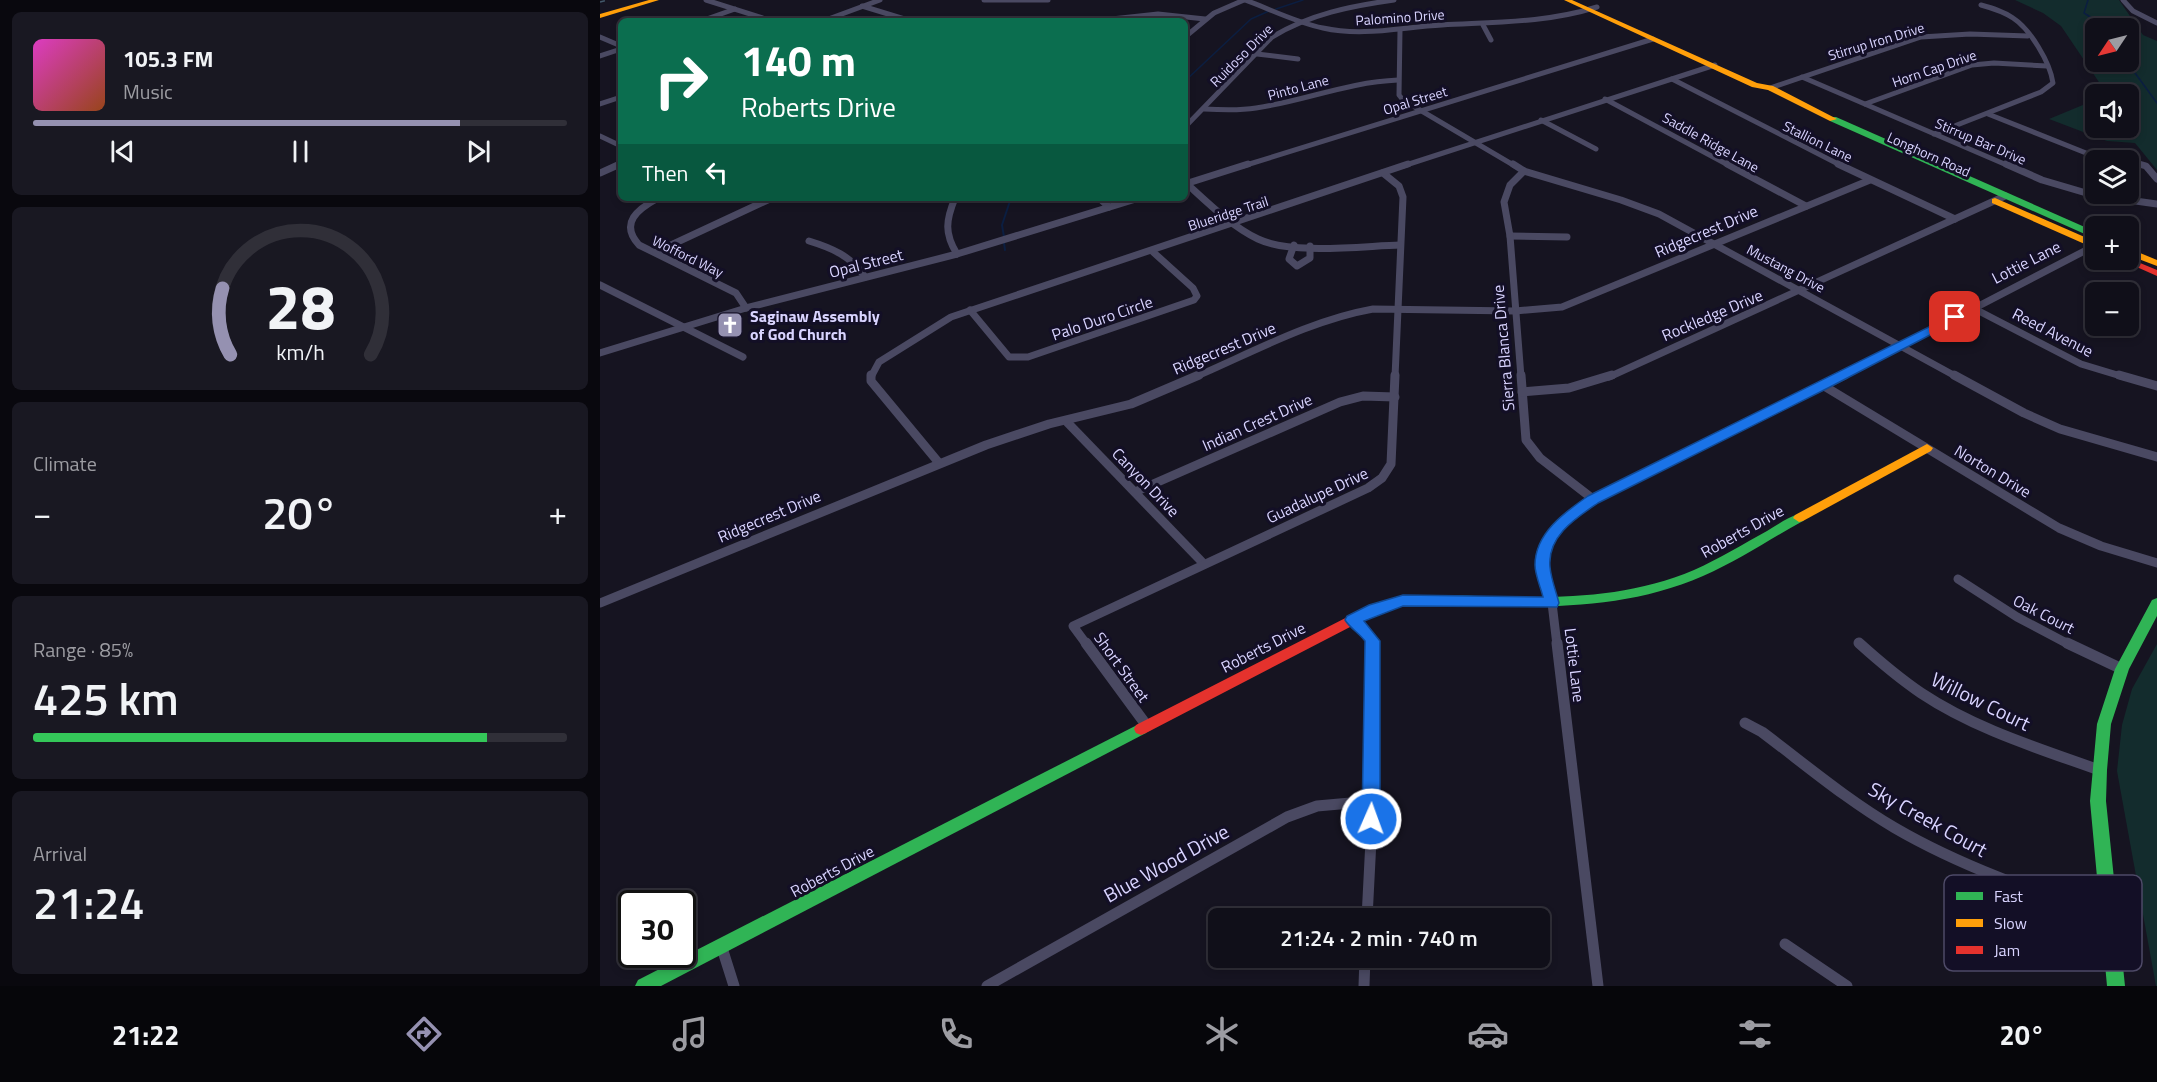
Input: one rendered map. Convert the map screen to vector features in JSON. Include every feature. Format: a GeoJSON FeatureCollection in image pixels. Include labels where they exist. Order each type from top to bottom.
{"type":"FeatureCollection","features":[{"type":"Feature","properties":{"kind":"main road"},"geometry":{"type":"LineString","coordinates":[[600,16],[656,0]]}},
{"type":"Feature","properties":{"kind":"main road","name":"Longhorn Road"},"geometry":{"type":"LineString","coordinates":[[1567,0],[1588,5],[1663,36],[1670,44]]}},
{"type":"Feature","properties":{"kind":"main road","name":"Longhorn Road"},"geometry":{"type":"LineString","coordinates":[[1588,5],[1653,39],[1670,44],[1755,85],[1770,88],[2085,238]]}},
{"type":"Feature","properties":{"kind":"main road","name":"Longhorn Road"},"geometry":{"type":"LineString","coordinates":[[1755,85],[1759,91],[1822,122],[2000,198]]}},
{"type":"Feature","properties":{"kind":"main road"},"geometry":{"type":"LineString","coordinates":[[2139,256],[2157,263]]}},
{"type":"Feature","properties":{"kind":"main road"},"geometry":{"type":"LineString","coordinates":[[2139,265],[2157,273]]}},
{"type":"Feature","properties":{"kind":"main road","name":"Roberts Drive"},"geometry":{"type":"LineString","coordinates":[[644,986],[722,948],[1374,609],[1403,601],[1552,603],[1647,592],[1699,573],[1927,448]]}},
{"type":"Feature","properties":{"kind":"main road"},"geometry":{"type":"LineString","coordinates":[[2105,875],[2098,801],[2104,724],[2122,669],[2157,603]]}},
{"type":"Feature","properties":{"kind":"main road"},"geometry":{"type":"LineString","coordinates":[[2114,971],[2116,986]]}},
{"type":"Feature","properties":{"kind":"street"},"geometry":{"type":"LineString","coordinates":[[706,0],[763,18]]}},
{"type":"Feature","properties":{"kind":"street"},"geometry":{"type":"LineString","coordinates":[[831,18],[880,0]]}},
{"type":"Feature","properties":{"kind":"street"},"geometry":{"type":"LineString","coordinates":[[984,0],[1048,0]]}},
{"type":"Feature","properties":{"kind":"street"},"geometry":{"type":"LineString","coordinates":[[1188,34],[1205,19],[1245,0]]}},
{"type":"Feature","properties":{"kind":"street","name":"Palomino Drive"},"geometry":{"type":"LineString","coordinates":[[1245,0],[1299,20],[1343,32],[1364,33],[1440,25],[1526,22],[1571,15],[1588,5]]}},
{"type":"Feature","properties":{"kind":"street","name":"Ruidoso Drive"},"geometry":{"type":"LineString","coordinates":[[1188,124],[1272,37],[1299,20],[1344,8],[1394,0]]}},
{"type":"Feature","properties":{"kind":"street"},"geometry":{"type":"LineString","coordinates":[[2123,0],[2133,11],[2157,23]]}},
{"type":"Feature","properties":{"kind":"street"},"geometry":{"type":"LineString","coordinates":[[1934,134],[1988,114],[2051,86],[2054,80],[2016,19],[1981,5]]}},
{"type":"Feature","properties":{"kind":"street"},"geometry":{"type":"LineString","coordinates":[[862,6],[901,18]]}},
{"type":"Feature","properties":{"kind":"street"},"geometry":{"type":"LineString","coordinates":[[710,18],[735,9]]}},
{"type":"Feature","properties":{"kind":"street"},"geometry":{"type":"LineString","coordinates":[[1121,18],[1158,14],[1205,19]]}},
{"type":"Feature","properties":{"kind":"street"},"geometry":{"type":"LineString","coordinates":[[1483,25],[1491,40]]}},
{"type":"Feature","properties":{"kind":"street"},"geometry":{"type":"LineString","coordinates":[[1398,80],[1401,30]]}},
{"type":"Feature","properties":{"kind":"street","name":"Stirrup Iron Drive"},"geometry":{"type":"LineString","coordinates":[[1770,88],[1921,37],[1970,34],[2028,36]]}},
{"type":"Feature","properties":{"kind":"street"},"geometry":{"type":"LineString","coordinates":[[600,38],[618,46]]}},
{"type":"Feature","properties":{"kind":"street","name":"Opal Street"},"geometry":{"type":"LineString","coordinates":[[1188,182],[1653,39]]}},
{"type":"Feature","properties":{"kind":"street"},"geometry":{"type":"LineString","coordinates":[[600,56],[618,48]]}},
{"type":"Feature","properties":{"kind":"street"},"geometry":{"type":"LineString","coordinates":[[1257,54],[1298,59]]}},
{"type":"Feature","properties":{"kind":"street","name":"Horn Cap Drive"},"geometry":{"type":"LineString","coordinates":[[1865,104],[1979,64],[2047,66]]}},
{"type":"Feature","properties":{"kind":"street","name":"Blueridge Trail"},"geometry":{"type":"LineString","coordinates":[[939,463],[871,381],[871,373],[879,362],[951,317],[1474,142],[1715,65]]}},
{"type":"Feature","properties":{"kind":"street","name":"Stirrup Bar Drive"},"geometry":{"type":"LineString","coordinates":[[1802,77],[2060,186],[2092,195],[2157,204]]}},
{"type":"Feature","properties":{"kind":"street","name":"Stallion Lane"},"geometry":{"type":"LineString","coordinates":[[1672,79],[1803,147],[1954,219]]}},
{"type":"Feature","properties":{"kind":"street","name":"Pinto Lane"},"geometry":{"type":"LineString","coordinates":[[1204,109],[1234,112],[1261,109],[1365,81],[1398,80]]}},
{"type":"Feature","properties":{"kind":"street","name":"Mustang Drive"},"geometry":{"type":"LineString","coordinates":[[1398,80],[1399,95],[1421,111],[1524,171],[1641,206],[1802,290],[2041,422],[2157,458]]}},
{"type":"Feature","properties":{"kind":"street"},"geometry":{"type":"LineString","coordinates":[[600,104],[618,97]]}},
{"type":"Feature","properties":{"kind":"street","name":"Saddle Ridge Lane"},"geometry":{"type":"LineString","coordinates":[[1605,99],[1666,130],[1736,171],[1806,206]]}},
{"type":"Feature","properties":{"kind":"street"},"geometry":{"type":"LineString","coordinates":[[1988,114],[2085,153]]}},
{"type":"Feature","properties":{"kind":"street"},"geometry":{"type":"LineString","coordinates":[[1541,120],[1596,150]]}},
{"type":"Feature","properties":{"kind":"street"},"geometry":{"type":"LineString","coordinates":[[600,136],[618,145]]}},
{"type":"Feature","properties":{"kind":"street"},"geometry":{"type":"LineString","coordinates":[[2139,164],[2146,166],[2157,179]]}},
{"type":"Feature","properties":{"kind":"street"},"geometry":{"type":"LineString","coordinates":[[600,173],[618,165]]}},
{"type":"Feature","properties":{"kind":"street","name":"Sierra Blanca Drive"},"geometry":{"type":"LineString","coordinates":[[1524,171],[1510,185],[1504,202],[1510,236],[1526,440],[1530,448],[1593,500]]}},
{"type":"Feature","properties":{"kind":"street","name":"Guadalupe Drive"},"geometry":{"type":"LineString","coordinates":[[1073,626],[1381,481],[1387,475],[1391,464],[1395,397],[1403,197],[1399,186],[1383,173]]}},
{"type":"Feature","properties":{"kind":"street","name":"Ridgecrest Drive"},"geometry":{"type":"LineString","coordinates":[[600,603],[939,463],[1017,434],[1131,404],[1334,318],[1373,309],[1515,311],[1548,309],[1576,302],[1870,180]]}},
{"type":"Feature","properties":{"kind":"street"},"geometry":{"type":"LineString","coordinates":[[1188,185],[1259,239],[1278,245],[1400,245]]}},
{"type":"Feature","properties":{"kind":"street","name":"Rockledge Drive"},"geometry":{"type":"LineString","coordinates":[[1522,392],[1552,390],[1598,381],[2000,198]]}},
{"type":"Feature","properties":{"kind":"street","name":"Wofford Way"},"geometry":{"type":"LineString","coordinates":[[654,201],[636,213],[628,232],[639,245],[736,292],[746,308]]}},
{"type":"Feature","properties":{"kind":"street"},"geometry":{"type":"LineString","coordinates":[[656,252],[766,201]]}},
{"type":"Feature","properties":{"kind":"street"},"geometry":{"type":"LineString","coordinates":[[954,201],[947,215],[945,229],[957,254]]}},
{"type":"Feature","properties":{"kind":"street"},"geometry":{"type":"LineString","coordinates":[[1102,201],[1109,207]]}},
{"type":"Feature","properties":{"kind":"street","name":"Opal Street"},"geometry":{"type":"LineString","coordinates":[[600,353],[746,308],[957,254],[1129,201]]}},
{"type":"Feature","properties":{"kind":"street"},"geometry":{"type":"LineString","coordinates":[[1510,236],[1567,237]]}},
{"type":"Feature","properties":{"kind":"street"},"geometry":{"type":"LineString","coordinates":[[809,241],[845,254],[855,261],[865,277]]}},
{"type":"Feature","properties":{"kind":"street"},"geometry":{"type":"LineString","coordinates":[[1294,245],[1289,259],[1297,266],[1310,258],[1310,246]]}},
{"type":"Feature","properties":{"kind":"street","name":"Lottie Lane"},"geometry":{"type":"LineString","coordinates":[[1598,986],[1552,603],[1542,566],[1546,546],[1555,530],[1569,516],[1593,500],[1824,386],[2085,248]]}},
{"type":"Feature","properties":{"kind":"street","name":"Palo Duro Circle"},"geometry":{"type":"LineString","coordinates":[[970,310],[1009,357],[1028,357],[1194,300],[1197,296],[1193,288],[1152,251]]}},
{"type":"Feature","properties":{"kind":"street"},"geometry":{"type":"LineString","coordinates":[[600,285],[743,357]]}},
{"type":"Feature","properties":{"kind":"street","name":"Reed Avenue"},"geometry":{"type":"LineString","coordinates":[[1973,308],[2081,364],[2157,386]]}},
{"type":"Feature","properties":{"kind":"street","name":"Norton Drive"},"geometry":{"type":"LineString","coordinates":[[1824,386],[2059,528],[2101,546],[2157,563]]}},
{"type":"Feature","properties":{"kind":"street","name":"Indian Crest Drive"},"geometry":{"type":"LineString","coordinates":[[1135,492],[1340,402],[1363,396],[1395,397]]}},
{"type":"Feature","properties":{"kind":"street","name":"Canyon Drive"},"geometry":{"type":"LineString","coordinates":[[1066,421],[1204,564]]}},
{"type":"Feature","properties":{"kind":"street","name":"Oak Court"},"geometry":{"type":"LineString","coordinates":[[1958,579],[1981,597],[2017,618],[2122,669]]}},
{"type":"Feature","properties":{"kind":"street"},"geometry":{"type":"LineString","coordinates":[[1353,620],[1364,629],[1372,641],[1372,801],[1367,908]]}},
{"type":"Feature","properties":{"kind":"street","name":"Short Street"},"geometry":{"type":"LineString","coordinates":[[1073,626],[1147,726]]}},
{"type":"Feature","properties":{"kind":"street","name":"Willow Court"},"geometry":{"type":"LineString","coordinates":[[1859,643],[1899,677],[1963,716],[2005,736],[2099,770]]}},
{"type":"Feature","properties":{"kind":"street","name":"Sky Creek Court"},"geometry":{"type":"LineString","coordinates":[[1745,723],[1762,732],[1868,812],[1919,840],[1992,875]]}},
{"type":"Feature","properties":{"kind":"street","name":"Blue Wood Drive"},"geometry":{"type":"LineString","coordinates":[[987,986],[1287,817],[1317,806],[1372,801]]}},
{"type":"Feature","properties":{"kind":"street"},"geometry":{"type":"LineString","coordinates":[[1785,944],[1846,986]]}},
{"type":"Feature","properties":{"kind":"street"},"geometry":{"type":"LineString","coordinates":[[722,948],[734,986]]}},
{"type":"Feature","properties":{"kind":"street"},"geometry":{"type":"LineString","coordinates":[[1364,986],[1365,968]]}},
{"type":"Feature","properties":{"kind":"green space"},"geometry":{"type":"Polygon","coordinates":[[[2015,0],[2119,0],[2131,18],[2085,18],[2085,61],[2061,26],[2043,13],[2015,0]]]}},
{"type":"Feature","properties":{"kind":"green space"},"geometry":{"type":"Polygon","coordinates":[[[2139,29],[2143,35],[2157,41],[2157,170],[2135,143],[2107,141],[2099,138],[2139,138],[2139,84],[2100,84],[2092,72],[2139,72],[2139,29]]]}},
{"type":"Feature","properties":{"kind":"green space"},"geometry":{"type":"Polygon","coordinates":[[[2085,104],[2085,133],[2049,119],[2085,104]]]}},
{"type":"Feature","properties":{"kind":"green space"},"geometry":{"type":"Polygon","coordinates":[[[2157,644],[2157,986],[2142,909],[2142,875],[2136,875],[2117,771],[2122,725],[2132,689],[2157,644]]]}},
{"type":"Feature","properties":{"kind":"waterway"},"geometry":{"type":"LineString","coordinates":[[1276,9],[1303,0]]}},
{"type":"Feature","properties":{"kind":"waterway"},"geometry":{"type":"LineString","coordinates":[[2088,0],[2084,13],[2092,18]]}},
{"type":"Feature","properties":{"kind":"waterway"},"geometry":{"type":"LineString","coordinates":[[1188,78],[1251,19],[1269,11]]}},
{"type":"Feature","properties":{"kind":"waterway"},"geometry":{"type":"LineString","coordinates":[[2134,72],[2157,103]]}},
{"type":"Feature","properties":{"kind":"waterway"},"geometry":{"type":"LineString","coordinates":[[1004,237],[1002,225],[1010,201]]}},
{"type":"Feature","properties":{"kind":"waterway"},"geometry":{"type":"LineString","coordinates":[[1004,243],[1005,250]]}},
{"type":"Feature","properties":{"kind":"railway"},"geometry":{"type":"LineString","coordinates":[[600,2],[608,0]]}},
{"type":"Feature","properties":{"kind":"traffic: fast"},"geometry":{"type":"LineString","coordinates":[[1833,119],[2085,231]]}},
{"type":"Feature","properties":{"kind":"traffic: fast"},"geometry":{"type":"LineString","coordinates":[[1450,600],[1576,601],[1639,592],[1699,573],[1799,518]]}},
{"type":"Feature","properties":{"kind":"traffic: fast"},"geometry":{"type":"LineString","coordinates":[[2105,875],[2098,801],[2104,724],[2122,669],[2157,603]]}},
{"type":"Feature","properties":{"kind":"traffic: fast"},"geometry":{"type":"LineString","coordinates":[[644,986],[1141,729]]}},
{"type":"Feature","properties":{"kind":"traffic: fast"},"geometry":{"type":"LineString","coordinates":[[2115,971],[2116,986]]}},
{"type":"Feature","properties":{"kind":"traffic: slow"},"geometry":{"type":"LineString","coordinates":[[600,16],[656,0]]}},
{"type":"Feature","properties":{"kind":"traffic: slow"},"geometry":{"type":"LineString","coordinates":[[1567,0],[1755,85],[1770,88],[1833,119]]}},
{"type":"Feature","properties":{"kind":"traffic: slow"},"geometry":{"type":"LineString","coordinates":[[1995,201],[2085,241]]}},
{"type":"Feature","properties":{"kind":"traffic: slow"},"geometry":{"type":"LineString","coordinates":[[2139,256],[2157,263]]}},
{"type":"Feature","properties":{"kind":"traffic: slow"},"geometry":{"type":"LineString","coordinates":[[1799,518],[1927,448]]}},
{"type":"Feature","properties":{"kind":"traffic: jam"},"geometry":{"type":"LineString","coordinates":[[2139,265],[2157,273]]}},
{"type":"Feature","properties":{"kind":"traffic: jam"},"geometry":{"type":"LineString","coordinates":[[1141,729],[1374,609],[1401,601],[1450,600]]}},
{"type":"Feature","properties":{"kind":"place","name":"Saginaw Assembly of God Church"},"geometry":{"type":"Point","coordinates":[730,325]}},
{"type":"Feature","properties":{"kind":"route"},"geometry":{"type":"LineString","coordinates":[[1371,819],[1372,641],[1364,629],[1353,620],[1374,609],[1403,601],[1552,603],[1542,566],[1546,546],[1555,530],[1569,516],[1593,500],[1824,386],[1955,317]]}}]}
